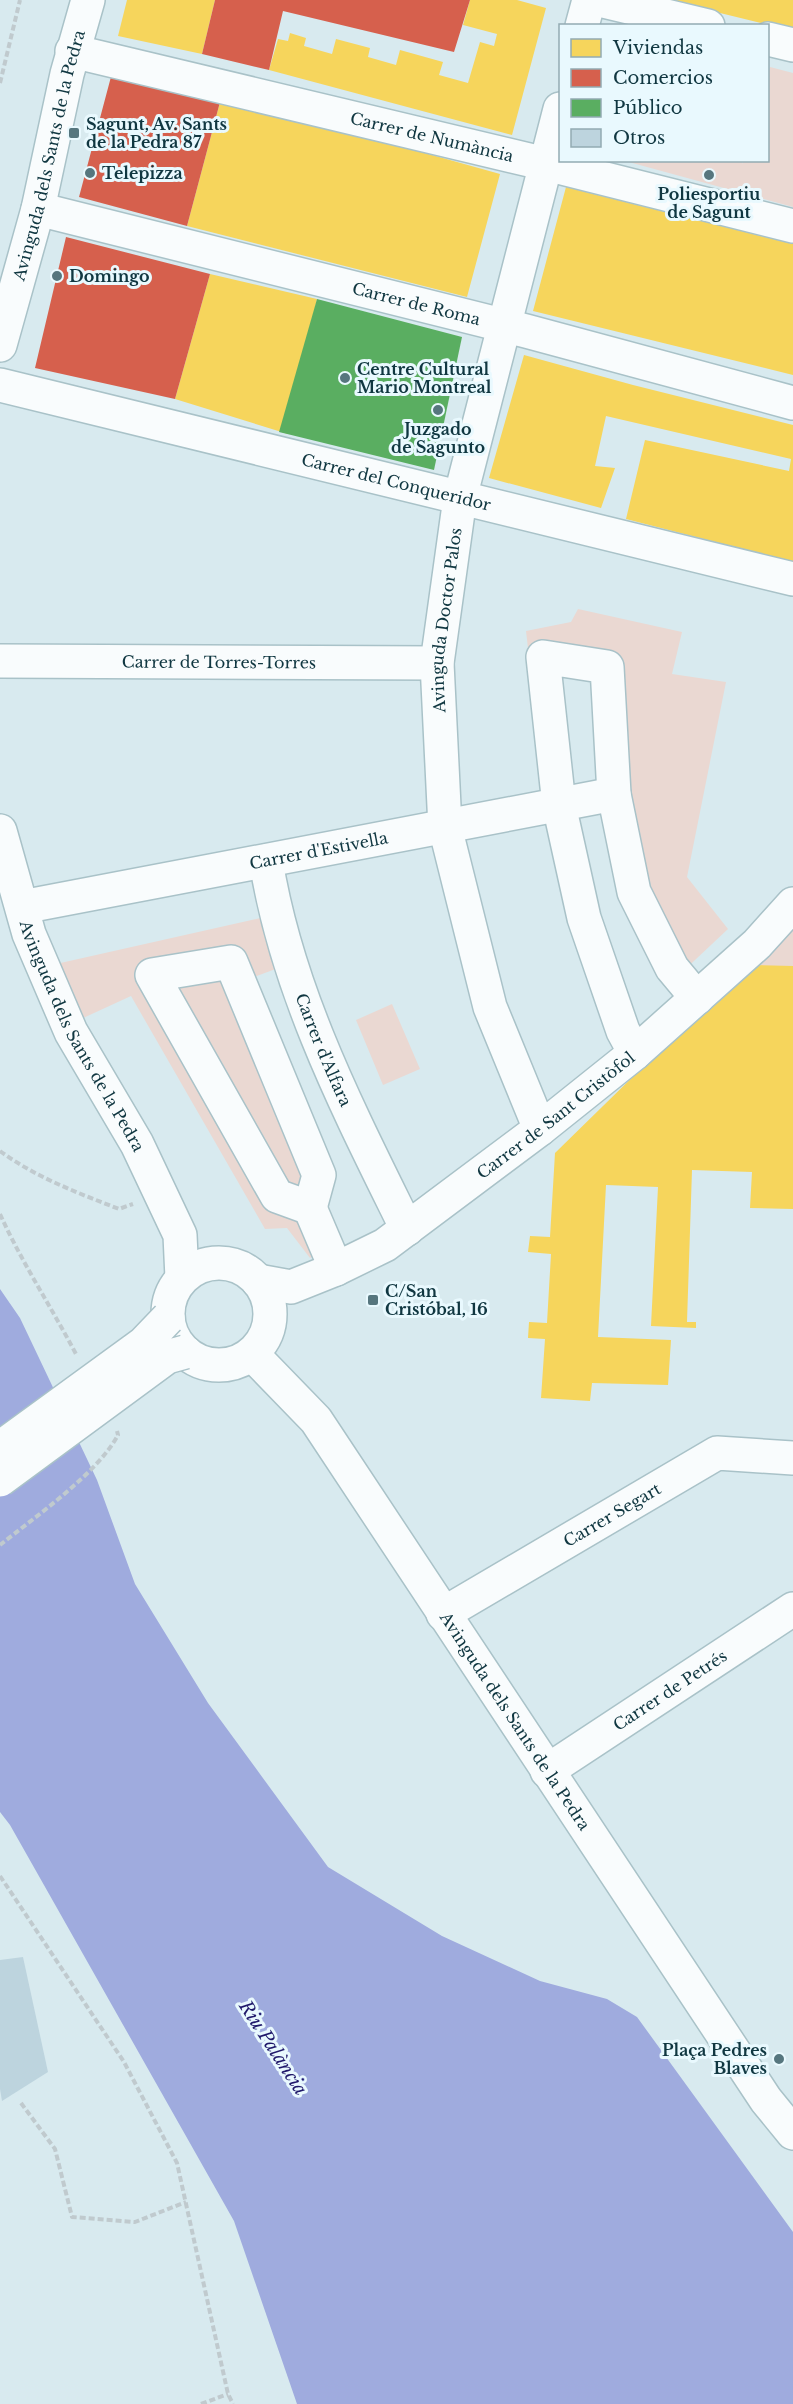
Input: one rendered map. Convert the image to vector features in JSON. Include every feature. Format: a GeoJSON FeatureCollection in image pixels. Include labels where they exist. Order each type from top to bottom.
{"type":"FeatureCollection","features":[{"type":"Feature","properties":{"kind":"street","name":"Avinguda dels Sants de la Pedra"},"geometry":{"type":"LineString","coordinates":[[0,345],[38,208],[72,51],[88,0]]}},
{"type":"Feature","properties":{"kind":"street"},"geometry":{"type":"LineString","coordinates":[[583,24],[589,0]]}},
{"type":"Feature","properties":{"kind":"street"},"geometry":{"type":"LineString","coordinates":[[599,0],[700,24]]}},
{"type":"Feature","properties":{"kind":"street"},"geometry":{"type":"LineString","coordinates":[[769,39],[793,45]]}},
{"type":"Feature","properties":{"kind":"street","name":"Carrer de Numància"},"geometry":{"type":"LineString","coordinates":[[72,51],[546,164],[793,226]]}},
{"type":"Feature","properties":{"kind":"street","name":"Avinguda Doctor Palos"},"geometry":{"type":"LineString","coordinates":[[540,1129],[490,1007],[445,827],[437,663],[460,498],[559,116]]}},
{"type":"Feature","properties":{"kind":"street","name":"Carrer de Roma"},"geometry":{"type":"LineString","coordinates":[[38,208],[506,326],[793,403]]}},
{"type":"Feature","properties":{"kind":"street","name":"Carrer del Conqueridor"},"geometry":{"type":"LineString","coordinates":[[0,385],[793,579]]}},
{"type":"Feature","properties":{"kind":"street"},"geometry":{"type":"LineString","coordinates":[[635,1053],[623,1031],[584,918],[559,805],[543,657],[607,668],[614,794],[634,892],[672,968],[697,998]]}},
{"type":"Feature","properties":{"kind":"street","name":"Carrer de Torres-Torres"},"geometry":{"type":"LineString","coordinates":[[0,661],[437,663]]}},
{"type":"Feature","properties":{"kind":"street","name":"Carrer d'Estivella"},"geometry":{"type":"LineString","coordinates":[[22,907],[614,794]]}},
{"type":"Feature","properties":{"kind":"street","name":"Avinguda dels Sants de la Pedra"},"geometry":{"type":"LineString","coordinates":[[0,831],[29,934],[71,1032],[116,1105],[162,1192],[180,1235],[182,1278]]}},
{"type":"Feature","properties":{"kind":"street"},"geometry":{"type":"LineString","coordinates":[[273,859],[292,934],[314,996]]}},
{"type":"Feature","properties":{"kind":"street","name":"Carrer d'Alfara"},"geometry":{"type":"LineString","coordinates":[[273,859],[274,907],[301,999],[352,1118],[414,1224]]}},
{"type":"Feature","properties":{"kind":"street","name":"Carrer de Sant Cristòfol"},"geometry":{"type":"LineString","coordinates":[[291,1287],[336,1269],[385,1245],[540,1129],[635,1053],[697,998],[757,944],[793,904]]}},
{"type":"Feature","properties":{"kind":"street"},"geometry":{"type":"LineString","coordinates":[[310,1208],[276,1197],[152,975],[231,962],[319,1175],[310,1208],[336,1269]]}},
{"type":"Feature","properties":{"kind":"street"},"geometry":{"type":"LineString","coordinates":[[366,1100],[414,1224]]}},
{"type":"Feature","properties":{"kind":"street"},"geometry":{"type":"LineString","coordinates":[[180,1235],[227,1264]]}},
{"type":"Feature","properties":{"kind":"street"},"geometry":{"type":"LineString","coordinates":[[258,1281],[291,1287],[260,1341],[236,1363],[218,1366],[200,1362],[184,1352],[173,1336],[168,1318],[169,1304],[182,1278],[195,1269],[211,1263],[227,1264],[242,1268],[264,1289],[269,1303],[270,1317],[260,1341]]}},
{"type":"Feature","properties":{"kind":"street"},"geometry":{"type":"LineString","coordinates":[[0,1448],[144,1343],[168,1318]]}},
{"type":"Feature","properties":{"kind":"street","name":"Avinguda dels Sants de la Pedra"},"geometry":{"type":"LineString","coordinates":[[260,1341],[316,1420],[547,1771],[780,2107],[793,2133]]}},
{"type":"Feature","properties":{"kind":"street"},"geometry":{"type":"LineString","coordinates":[[0,1480],[159,1362],[184,1352]]}},
{"type":"Feature","properties":{"kind":"street","name":"Carrer Segart"},"geometry":{"type":"LineString","coordinates":[[443,1614],[717,1453],[793,1458]]}},
{"type":"Feature","properties":{"kind":"street","name":"Carrer de Petrés"},"geometry":{"type":"LineString","coordinates":[[547,1771],[793,1609]]}},
{"type":"Feature","properties":{"kind":"path"},"geometry":{"type":"LineString","coordinates":[[0,83],[20,0]]}},
{"type":"Feature","properties":{"kind":"path"},"geometry":{"type":"LineString","coordinates":[[0,1151],[47,1179],[119,1209],[162,1192]]}},
{"type":"Feature","properties":{"kind":"path"},"geometry":{"type":"LineString","coordinates":[[0,1876],[124,2062],[177,2163],[228,2394],[233,2404]]}},
{"type":"Feature","properties":{"kind":"path"},"geometry":{"type":"LineString","coordinates":[[21,2103],[55,2149],[72,2217],[135,2222],[186,2202]]}},
{"type":"Feature","properties":{"kind":"path"},"geometry":{"type":"LineString","coordinates":[[201,2404],[228,2394]]}},
{"type":"Feature","properties":{"kind":"shaded area"},"geometry":{"type":"Polygon","coordinates":[[[770,67],[793,73],[793,207],[629,162],[742,162],[742,164],[743,162],[769,162],[770,67]]]}},
{"type":"Feature","properties":{"kind":"shaded area"},"geometry":{"type":"Polygon","coordinates":[[[578,609],[682,632],[672,674],[726,682],[687,877],[728,929],[678,976],[634,892],[607,668],[528,648],[526,631],[571,622],[578,609]]]}},
{"type":"Feature","properties":{"kind":"shaded area"},"geometry":{"type":"Polygon","coordinates":[[[265,917],[281,967],[240,982],[340,1236],[310,1258],[287,1228],[265,1229],[131,996],[81,1019],[56,964],[265,917]]]}},
{"type":"Feature","properties":{"kind":"shaded area"},"geometry":{"type":"Polygon","coordinates":[[[793,926],[793,967],[756,966],[793,926]]]}},
{"type":"Feature","properties":{"kind":"shaded area"},"geometry":{"type":"Polygon","coordinates":[[[392,1004],[420,1069],[383,1085],[356,1020],[392,1004]]]}},
{"type":"Feature","properties":{"kind":"water","name":"Riu Palància"},"geometry":{"type":"Polygon","coordinates":[[[0,1289],[20,1318],[97,1480],[135,1584],[208,1703],[328,1867],[442,1936],[540,1981],[607,1999],[637,2017],[793,2232],[793,2404],[297,2404],[234,2221],[10,1825],[0,1812],[0,1289]]]}},
{"type":"Feature","properties":{"kind":"building: Viviendas"},"geometry":{"type":"Polygon","coordinates":[[[127,0],[215,0],[202,54],[118,36],[127,0]]]}},
{"type":"Feature","properties":{"kind":"building: Viviendas"},"geometry":{"type":"Polygon","coordinates":[[[470,0],[517,0],[546,8],[512,135],[269,70],[278,39],[288,41],[290,33],[306,38],[304,46],[332,54],[336,39],[370,48],[368,57],[396,65],[400,50],[443,62],[439,75],[468,83],[480,42],[494,46],[497,34],[463,25],[470,0]]]}},
{"type":"Feature","properties":{"kind":"building: Viviendas"},"geometry":{"type":"Polygon","coordinates":[[[793,0],[793,31],[769,24],[671,1],[793,0]]]}},
{"type":"Feature","properties":{"kind":"building: Viviendas"},"geometry":{"type":"Polygon","coordinates":[[[220,102],[296,117],[500,174],[467,297],[187,226],[220,102]]]}},
{"type":"Feature","properties":{"kind":"building: Viviendas"},"geometry":{"type":"Polygon","coordinates":[[[566,187],[793,244],[793,375],[533,311],[566,187]]]}},
{"type":"Feature","properties":{"kind":"building: Viviendas"},"geometry":{"type":"Polygon","coordinates":[[[210,274],[317,299],[288,434],[175,399],[210,274]]]}},
{"type":"Feature","properties":{"kind":"building: Viviendas"},"geometry":{"type":"Polygon","coordinates":[[[524,355],[793,425],[793,562],[626,519],[645,440],[789,471],[791,459],[606,416],[595,466],[615,468],[601,508],[489,478],[524,355]]]}},
{"type":"Feature","properties":{"kind":"building: Viviendas"},"geometry":{"type":"Polygon","coordinates":[[[747,965],[793,966],[793,1209],[750,1208],[752,1172],[692,1170],[687,1322],[696,1322],[696,1328],[651,1326],[658,1187],[606,1185],[598,1337],[671,1340],[668,1385],[592,1383],[590,1401],[541,1398],[545,1339],[528,1338],[529,1322],[547,1323],[551,1254],[528,1252],[530,1236],[550,1237],[555,1153],[747,965]]]}},
{"type":"Feature","properties":{"kind":"building: Comercios"},"geometry":{"type":"Polygon","coordinates":[[[215,0],[470,0],[454,52],[283,11],[269,70],[202,54],[215,0]]]}},
{"type":"Feature","properties":{"kind":"building: Comercios"},"geometry":{"type":"Polygon","coordinates":[[[112,73],[220,102],[187,226],[79,197],[112,73]]]}},
{"type":"Feature","properties":{"kind":"building: Comercios"},"geometry":{"type":"Polygon","coordinates":[[[66,237],[210,274],[175,399],[35,368],[66,237]]]}},
{"type":"Feature","properties":{"kind":"building: Público","name":"Centre Cultural Mario Montreal"},"geometry":{"type":"Polygon","coordinates":[[[317,299],[462,337],[434,470],[279,432],[317,299]]]}},
{"type":"Feature","properties":{"kind":"building: Otros"},"geometry":{"type":"Polygon","coordinates":[[[23,1957],[48,2072],[2,2101],[0,2089],[0,1960],[23,1957]]]}},
{"type":"Feature","properties":{"kind":"place","name":"Sagunt, Av. Sants de la Pedra 87"},"geometry":{"type":"Point","coordinates":[74,133]}},
{"type":"Feature","properties":{"kind":"place","name":"Telepizza"},"geometry":{"type":"Point","coordinates":[90,173]}},
{"type":"Feature","properties":{"kind":"place","name":"Poliesportiu de Sagunt"},"geometry":{"type":"Point","coordinates":[709,175]}},
{"type":"Feature","properties":{"kind":"place","name":"Domingo"},"geometry":{"type":"Point","coordinates":[57,276]}},
{"type":"Feature","properties":{"kind":"place","name":"Centre Cultural Mario Montreal"},"geometry":{"type":"Point","coordinates":[345,378]}},
{"type":"Feature","properties":{"kind":"place","name":"Juzgado de Sagunto"},"geometry":{"type":"Point","coordinates":[438,410]}},
{"type":"Feature","properties":{"kind":"place","name":"C/San Cristóbal, 16"},"geometry":{"type":"Point","coordinates":[373,1300]}},
{"type":"Feature","properties":{"kind":"place","name":"Plaça Pedres Blaves"},"geometry":{"type":"Point","coordinates":[779,2059]}}]}
